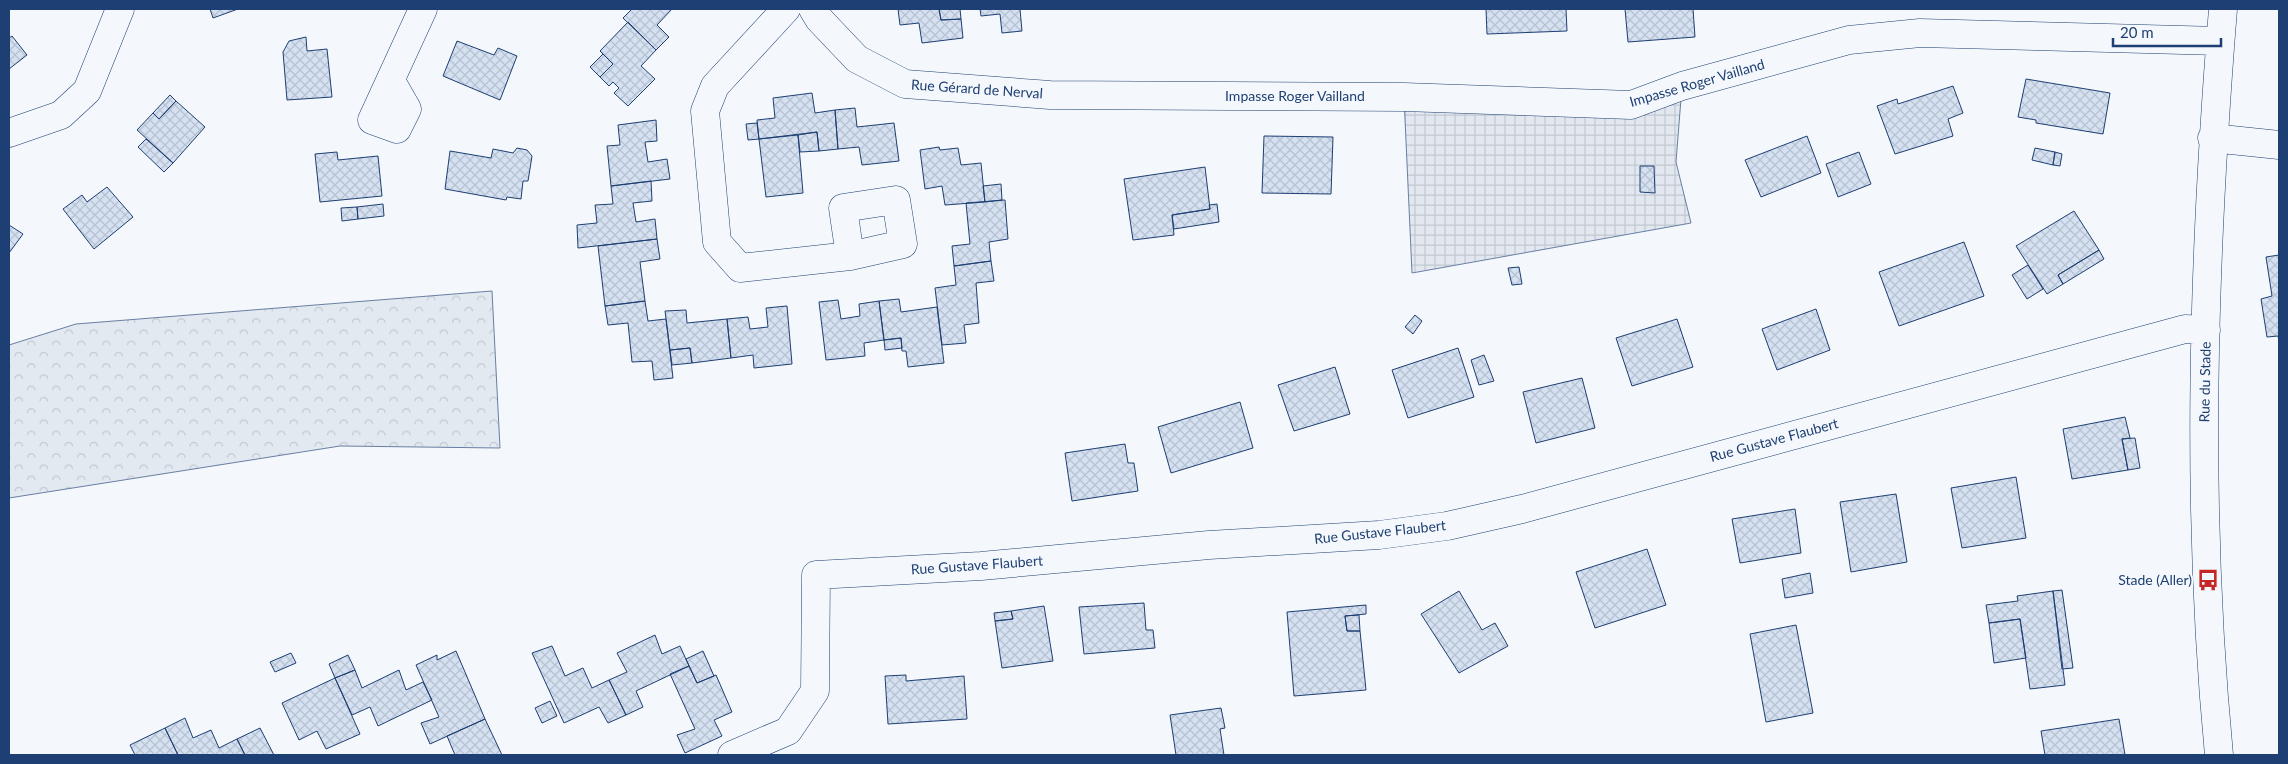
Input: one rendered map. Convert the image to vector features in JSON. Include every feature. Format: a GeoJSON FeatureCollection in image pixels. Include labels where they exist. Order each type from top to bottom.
{"type":"FeatureCollection","features":[{"type":"Feature","properties":{"kind":"street"},"geometry":{"type":"LineString","coordinates":[[9,134],[62,116],[87,91],[120,9]]}},
{"type":"Feature","properties":{"kind":"street"},"geometry":{"type":"LineString","coordinates":[[391,81],[423,9]]}},
{"type":"Feature","properties":{"kind":"street"},"geometry":{"type":"LineString","coordinates":[[786,9],[715,86],[705,111],[717,242],[740,268],[850,256]]}},
{"type":"Feature","properties":{"kind":"street","name":"Rue Gérard de Nerval"},"geometry":{"type":"LineString","coordinates":[[813,9],[819,19],[857,59],[905,84],[1050,95]]}},
{"type":"Feature","properties":{"kind":"street","name":"Rue du Stade"},"geometry":{"type":"LineString","coordinates":[[2219,755],[2211,668],[2204,427],[2212,138],[2222,9]]}},
{"type":"Feature","properties":{"kind":"street","name":"Impasse Roger Vailland"},"geometry":{"type":"LineString","coordinates":[[1050,95],[1404,97],[1631,105],[1682,86],[1849,40],[1920,32],[2220,41]]}},
{"type":"Feature","properties":{"kind":"street"},"geometry":{"type":"LineString","coordinates":[[2212,138],[2279,145]]}},
{"type":"Feature","properties":{"kind":"street","name":"Rue Gustave Flaubert"},"geometry":{"type":"LineString","coordinates":[[732,755],[788,731],[815,691],[816,575],[981,566],[1209,545],[1379,535],[1447,526],[1522,509],[2157,336],[2185,329],[2206,330]]}},
{"type":"Feature","properties":{"kind":"green space"},"geometry":{"type":"Polygon","coordinates":[[[492,291],[500,448],[340,446],[9,498],[9,345],[76,324],[492,291]]]}},
{"type":"Feature","properties":{"kind":"shaded area"},"geometry":{"type":"Polygon","coordinates":[[[1682,86],[1676,162],[1691,223],[1412,273],[1404,97],[1631,105],[1682,86]]]}},
{"type":"Feature","properties":{"kind":"building"},"geometry":{"type":"Polygon","coordinates":[[[210,9],[238,9],[213,18],[210,9]]]}},
{"type":"Feature","properties":{"kind":"building"},"geometry":{"type":"Polygon","coordinates":[[[632,9],[672,9],[657,25],[669,37],[656,50],[623,18],[632,9]]]}},
{"type":"Feature","properties":{"kind":"building"},"geometry":{"type":"Polygon","coordinates":[[[898,9],[939,9],[941,20],[961,19],[963,38],[922,43],[919,23],[900,25],[898,9]]]}},
{"type":"Feature","properties":{"kind":"building"},"geometry":{"type":"Polygon","coordinates":[[[939,9],[960,9],[961,19],[941,20],[939,9]]]}},
{"type":"Feature","properties":{"kind":"building"},"geometry":{"type":"Polygon","coordinates":[[[980,9],[1020,9],[1022,31],[1002,33],[1000,14],[981,16],[980,9]]]}},
{"type":"Feature","properties":{"kind":"building"},"geometry":{"type":"Polygon","coordinates":[[[1486,9],[1566,9],[1567,31],[1487,34],[1486,9]]]}},
{"type":"Feature","properties":{"kind":"building"},"geometry":{"type":"Polygon","coordinates":[[[1625,9],[1693,9],[1695,37],[1628,42],[1625,9]]]}},
{"type":"Feature","properties":{"kind":"building"},"geometry":{"type":"Polygon","coordinates":[[[628,22],[656,50],[641,66],[655,79],[628,106],[614,93],[619,88],[613,82],[609,86],[600,77],[613,64],[600,51],[628,22]]]}},
{"type":"Feature","properties":{"kind":"building"},"geometry":{"type":"Polygon","coordinates":[[[12,36],[27,55],[9,69],[9,38],[12,36]]]}},
{"type":"Feature","properties":{"kind":"building"},"geometry":{"type":"Polygon","coordinates":[[[306,37],[307,51],[327,49],[332,97],[287,100],[283,52],[289,41],[306,37]]]}},
{"type":"Feature","properties":{"kind":"building"},"geometry":{"type":"Polygon","coordinates":[[[457,41],[494,55],[498,48],[517,56],[500,100],[443,76],[457,41]]]}},
{"type":"Feature","properties":{"kind":"building"},"geometry":{"type":"Polygon","coordinates":[[[603,54],[613,64],[600,77],[590,67],[603,54]]]}},
{"type":"Feature","properties":{"kind":"building"},"geometry":{"type":"Polygon","coordinates":[[[2026,79],[2110,93],[2103,134],[2036,123],[2036,120],[2018,117],[2026,79]]]}},
{"type":"Feature","properties":{"kind":"building"},"geometry":{"type":"Polygon","coordinates":[[[1953,86],[1963,113],[1948,119],[1953,136],[1895,154],[1877,106],[1897,99],[1898,104],[1953,86]]]}},
{"type":"Feature","properties":{"kind":"building"},"geometry":{"type":"Polygon","coordinates":[[[812,93],[815,113],[835,110],[838,149],[819,151],[817,132],[759,139],[757,120],[775,118],[773,98],[812,93]]]}},
{"type":"Feature","properties":{"kind":"building"},"geometry":{"type":"Polygon","coordinates":[[[170,95],[176,101],[159,119],[153,113],[170,95]]]}},
{"type":"Feature","properties":{"kind":"building"},"geometry":{"type":"Polygon","coordinates":[[[176,101],[205,127],[173,163],[137,130],[153,113],[159,119],[176,101]]]}},
{"type":"Feature","properties":{"kind":"building"},"geometry":{"type":"Polygon","coordinates":[[[855,108],[857,127],[894,123],[899,161],[862,165],[859,147],[838,149],[835,110],[855,108]]]}},
{"type":"Feature","properties":{"kind":"building"},"geometry":{"type":"Polygon","coordinates":[[[656,120],[657,141],[645,142],[648,162],[667,159],[670,179],[611,186],[607,146],[620,145],[618,125],[656,120]]]}},
{"type":"Feature","properties":{"kind":"building"},"geometry":{"type":"Polygon","coordinates":[[[757,123],[759,139],[748,140],[746,124],[757,123]]]}},
{"type":"Feature","properties":{"kind":"building"},"geometry":{"type":"Polygon","coordinates":[[[817,132],[819,151],[800,152],[798,135],[817,132]]]}},
{"type":"Feature","properties":{"kind":"building"},"geometry":{"type":"Polygon","coordinates":[[[798,135],[803,193],[766,197],[759,139],[798,135]]]}},
{"type":"Feature","properties":{"kind":"building"},"geometry":{"type":"Polygon","coordinates":[[[1264,136],[1333,137],[1331,194],[1262,193],[1264,136]]]}},
{"type":"Feature","properties":{"kind":"building"},"geometry":{"type":"Polygon","coordinates":[[[1807,136],[1821,173],[1761,197],[1745,160],[1807,136]]]}},
{"type":"Feature","properties":{"kind":"building"},"geometry":{"type":"Polygon","coordinates":[[[146,139],[173,163],[164,172],[138,147],[146,139]]]}},
{"type":"Feature","properties":{"kind":"building"},"geometry":{"type":"Polygon","coordinates":[[[939,147],[940,150],[958,148],[961,165],[981,163],[985,202],[945,205],[942,186],[925,189],[920,150],[939,147]]]}},
{"type":"Feature","properties":{"kind":"building"},"geometry":{"type":"Polygon","coordinates":[[[517,148],[527,150],[532,156],[528,181],[523,181],[521,199],[507,197],[506,200],[445,189],[450,151],[491,158],[493,149],[513,153],[517,148]]]}},
{"type":"Feature","properties":{"kind":"building"},"geometry":{"type":"Polygon","coordinates":[[[2035,148],[2055,152],[2053,165],[2032,160],[2035,148]]]}},
{"type":"Feature","properties":{"kind":"building"},"geometry":{"type":"Polygon","coordinates":[[[337,152],[338,160],[378,156],[382,196],[320,202],[315,154],[337,152]]]}},
{"type":"Feature","properties":{"kind":"building"},"geometry":{"type":"Polygon","coordinates":[[[1859,152],[1871,184],[1838,197],[1826,164],[1859,152]]]}},
{"type":"Feature","properties":{"kind":"building"},"geometry":{"type":"Polygon","coordinates":[[[2055,152],[2062,154],[2060,166],[2053,165],[2055,152]]]}},
{"type":"Feature","properties":{"kind":"building"},"geometry":{"type":"Polygon","coordinates":[[[1640,166],[1654,166],[1655,193],[1640,192],[1640,166]]]}},
{"type":"Feature","properties":{"kind":"building"},"geometry":{"type":"Polygon","coordinates":[[[1205,167],[1210,209],[1172,215],[1174,235],[1133,240],[1124,179],[1205,167]]]}},
{"type":"Feature","properties":{"kind":"building"},"geometry":{"type":"Polygon","coordinates":[[[651,181],[652,201],[633,203],[636,222],[655,219],[657,239],[578,248],[577,225],[597,223],[595,205],[613,204],[611,186],[651,181]]]}},
{"type":"Feature","properties":{"kind":"building"},"geometry":{"type":"Polygon","coordinates":[[[1001,184],[1002,200],[985,202],[983,186],[1001,184]]]}},
{"type":"Feature","properties":{"kind":"building"},"geometry":{"type":"Polygon","coordinates":[[[107,187],[133,217],[94,249],[63,209],[82,195],[87,202],[107,187]]]}},
{"type":"Feature","properties":{"kind":"building"},"geometry":{"type":"Polygon","coordinates":[[[1005,200],[1008,239],[989,242],[991,261],[954,266],[952,246],[970,244],[966,203],[1005,200]]]}},
{"type":"Feature","properties":{"kind":"building"},"geometry":{"type":"Polygon","coordinates":[[[383,204],[384,216],[358,219],[357,207],[383,204]]]}},
{"type":"Feature","properties":{"kind":"building"},"geometry":{"type":"Polygon","coordinates":[[[1217,204],[1219,222],[1174,229],[1172,215],[1210,209],[1209,205],[1217,204]]]}},
{"type":"Feature","properties":{"kind":"building"},"geometry":{"type":"Polygon","coordinates":[[[357,207],[358,219],[342,221],[341,208],[357,207]]]}},
{"type":"Feature","properties":{"kind":"building"},"geometry":{"type":"Polygon","coordinates":[[[2074,211],[2099,250],[2058,275],[2063,284],[2047,294],[2016,246],[2074,211]]]}},
{"type":"Feature","properties":{"kind":"building"},"geometry":{"type":"Polygon","coordinates":[[[9,225],[23,234],[9,253],[9,225]]]}},
{"type":"Feature","properties":{"kind":"building"},"geometry":{"type":"Polygon","coordinates":[[[657,239],[660,259],[640,262],[645,301],[605,306],[598,246],[657,239]]]}},
{"type":"Feature","properties":{"kind":"building"},"geometry":{"type":"Polygon","coordinates":[[[1964,242],[1984,296],[1899,326],[1879,272],[1964,242]]]}},
{"type":"Feature","properties":{"kind":"building"},"geometry":{"type":"Polygon","coordinates":[[[2099,250],[2104,259],[2063,284],[2058,275],[2099,250]]]}},
{"type":"Feature","properties":{"kind":"building"},"geometry":{"type":"Polygon","coordinates":[[[2279,255],[2279,341],[2278,336],[2267,337],[2261,299],[2272,296],[2266,257],[2279,255]]]}},
{"type":"Feature","properties":{"kind":"building"},"geometry":{"type":"Polygon","coordinates":[[[991,261],[994,281],[976,283],[979,323],[964,325],[966,343],[942,345],[935,288],[956,285],[954,266],[991,261]]]}},
{"type":"Feature","properties":{"kind":"building"},"geometry":{"type":"Polygon","coordinates":[[[2028,265],[2043,289],[2027,299],[2012,275],[2028,265]]]}},
{"type":"Feature","properties":{"kind":"building"},"geometry":{"type":"Polygon","coordinates":[[[1519,267],[1522,284],[1512,285],[1508,268],[1519,267]]]}},
{"type":"Feature","properties":{"kind":"building"},"geometry":{"type":"Polygon","coordinates":[[[899,299],[901,312],[937,307],[944,363],[908,367],[906,351],[902,351],[901,338],[884,340],[879,301],[899,299]]]}},
{"type":"Feature","properties":{"kind":"building"},"geometry":{"type":"Polygon","coordinates":[[[838,300],[841,319],[860,316],[859,304],[879,301],[884,340],[864,343],[865,356],[826,360],[819,302],[838,300]]]}},
{"type":"Feature","properties":{"kind":"building"},"geometry":{"type":"Polygon","coordinates":[[[645,301],[648,321],[666,319],[673,378],[654,380],[652,361],[632,362],[628,323],[608,325],[605,306],[645,301]]]}},
{"type":"Feature","properties":{"kind":"building"},"geometry":{"type":"Polygon","coordinates":[[[787,306],[792,364],[754,368],[753,355],[731,358],[727,319],[748,317],[750,329],[768,327],[766,308],[787,306]]]}},
{"type":"Feature","properties":{"kind":"building"},"geometry":{"type":"Polygon","coordinates":[[[1816,309],[1830,350],[1777,370],[1762,329],[1816,309]]]}},
{"type":"Feature","properties":{"kind":"building"},"geometry":{"type":"Polygon","coordinates":[[[686,310],[687,323],[727,319],[731,358],[692,363],[690,348],[670,350],[665,311],[686,310]]]}},
{"type":"Feature","properties":{"kind":"building"},"geometry":{"type":"Polygon","coordinates":[[[1415,315],[1422,321],[1413,334],[1405,327],[1415,315]]]}},
{"type":"Feature","properties":{"kind":"building"},"geometry":{"type":"Polygon","coordinates":[[[1677,319],[1693,367],[1632,386],[1616,338],[1677,319]]]}},
{"type":"Feature","properties":{"kind":"building"},"geometry":{"type":"Polygon","coordinates":[[[901,338],[902,348],[885,350],[884,340],[901,338]]]}},
{"type":"Feature","properties":{"kind":"building"},"geometry":{"type":"Polygon","coordinates":[[[690,348],[692,363],[672,365],[670,350],[690,348]]]}},
{"type":"Feature","properties":{"kind":"building"},"geometry":{"type":"Polygon","coordinates":[[[1458,348],[1474,397],[1408,418],[1392,370],[1458,348]]]}},
{"type":"Feature","properties":{"kind":"building"},"geometry":{"type":"Polygon","coordinates":[[[1484,355],[1494,381],[1479,385],[1471,360],[1484,355]]]}},
{"type":"Feature","properties":{"kind":"building"},"geometry":{"type":"Polygon","coordinates":[[[1335,367],[1350,414],[1294,431],[1278,385],[1335,367]]]}},
{"type":"Feature","properties":{"kind":"building"},"geometry":{"type":"Polygon","coordinates":[[[1582,378],[1595,428],[1536,443],[1523,392],[1582,378]]]}},
{"type":"Feature","properties":{"kind":"building"},"geometry":{"type":"Polygon","coordinates":[[[1240,402],[1253,448],[1171,473],[1158,427],[1240,402]]]}},
{"type":"Feature","properties":{"kind":"building"},"geometry":{"type":"Polygon","coordinates":[[[2125,417],[2130,438],[2122,439],[2128,470],[2072,479],[2063,429],[2125,417]]]}},
{"type":"Feature","properties":{"kind":"building"},"geometry":{"type":"Polygon","coordinates":[[[2135,438],[2140,468],[2128,470],[2122,439],[2135,438]]]}},
{"type":"Feature","properties":{"kind":"building"},"geometry":{"type":"Polygon","coordinates":[[[1125,444],[1128,463],[1134,463],[1138,491],[1072,501],[1065,453],[1125,444]]]}},
{"type":"Feature","properties":{"kind":"building"},"geometry":{"type":"Polygon","coordinates":[[[2016,477],[2026,538],[1962,548],[1951,488],[2016,477]]]}},
{"type":"Feature","properties":{"kind":"building"},"geometry":{"type":"Polygon","coordinates":[[[1896,494],[1907,562],[1851,572],[1840,502],[1896,494]]]}},
{"type":"Feature","properties":{"kind":"building"},"geometry":{"type":"Polygon","coordinates":[[[1795,509],[1801,553],[1740,563],[1732,519],[1795,509]]]}},
{"type":"Feature","properties":{"kind":"building"},"geometry":{"type":"Polygon","coordinates":[[[1647,549],[1666,605],[1595,628],[1576,572],[1647,549]]]}},
{"type":"Feature","properties":{"kind":"building"},"geometry":{"type":"Polygon","coordinates":[[[1810,573],[1813,593],[1785,598],[1782,579],[1810,573]]]}},
{"type":"Feature","properties":{"kind":"building"},"geometry":{"type":"Polygon","coordinates":[[[2062,590],[2073,668],[2062,669],[2053,591],[2062,590]]]}},
{"type":"Feature","properties":{"kind":"building"},"geometry":{"type":"Polygon","coordinates":[[[1459,591],[1482,630],[1495,623],[1508,646],[1459,673],[1421,614],[1459,591]]]}},
{"type":"Feature","properties":{"kind":"building"},"geometry":{"type":"Polygon","coordinates":[[[2053,591],[2065,685],[2030,689],[2020,619],[1989,623],[1986,605],[2018,601],[2017,596],[2053,591]]]}},
{"type":"Feature","properties":{"kind":"building"},"geometry":{"type":"Polygon","coordinates":[[[1144,603],[1146,630],[1153,630],[1155,648],[1084,654],[1079,607],[1144,603]]]}},
{"type":"Feature","properties":{"kind":"building"},"geometry":{"type":"Polygon","coordinates":[[[1366,605],[1366,614],[1345,616],[1347,631],[1360,631],[1366,690],[1294,696],[1287,612],[1366,605]]]}},
{"type":"Feature","properties":{"kind":"building"},"geometry":{"type":"Polygon","coordinates":[[[1044,606],[1053,661],[1002,668],[995,621],[1013,619],[1011,611],[1044,606]]]}},
{"type":"Feature","properties":{"kind":"building"},"geometry":{"type":"Polygon","coordinates":[[[1011,611],[1013,619],[995,621],[994,613],[1011,611]]]}},
{"type":"Feature","properties":{"kind":"building"},"geometry":{"type":"Polygon","coordinates":[[[1359,615],[1360,631],[1347,631],[1345,616],[1359,615]]]}},
{"type":"Feature","properties":{"kind":"building"},"geometry":{"type":"Polygon","coordinates":[[[2020,619],[2026,658],[1994,663],[1989,623],[2020,619]]]}},
{"type":"Feature","properties":{"kind":"building"},"geometry":{"type":"Polygon","coordinates":[[[1796,625],[1813,713],[1766,722],[1750,634],[1796,625]]]}},
{"type":"Feature","properties":{"kind":"building"},"geometry":{"type":"Polygon","coordinates":[[[655,635],[662,654],[680,646],[689,666],[636,691],[643,707],[626,715],[609,680],[627,672],[617,653],[655,635]]]}},
{"type":"Feature","properties":{"kind":"building"},"geometry":{"type":"Polygon","coordinates":[[[552,646],[565,676],[583,668],[592,688],[609,680],[626,715],[608,723],[599,707],[564,723],[532,653],[552,646]]]}},
{"type":"Feature","properties":{"kind":"building"},"geometry":{"type":"Polygon","coordinates":[[[456,651],[485,719],[430,744],[421,723],[439,717],[416,665],[437,655],[437,660],[456,651]]]}},
{"type":"Feature","properties":{"kind":"building"},"geometry":{"type":"Polygon","coordinates":[[[703,651],[714,676],[697,683],[686,659],[703,651]]]}},
{"type":"Feature","properties":{"kind":"building"},"geometry":{"type":"Polygon","coordinates":[[[291,653],[296,663],[275,672],[270,662],[291,653]]]}},
{"type":"Feature","properties":{"kind":"building"},"geometry":{"type":"Polygon","coordinates":[[[348,655],[355,670],[335,678],[329,664],[348,655]]]}},
{"type":"Feature","properties":{"kind":"building"},"geometry":{"type":"Polygon","coordinates":[[[689,666],[697,683],[716,675],[732,712],[714,720],[722,736],[685,753],[677,735],[695,729],[670,674],[689,666]]]}},
{"type":"Feature","properties":{"kind":"building"},"geometry":{"type":"Polygon","coordinates":[[[355,670],[362,688],[399,670],[406,690],[423,682],[432,700],[378,726],[370,707],[352,715],[335,678],[355,670]]]}},
{"type":"Feature","properties":{"kind":"building"},"geometry":{"type":"Polygon","coordinates":[[[906,675],[906,681],[964,676],[967,719],[888,724],[885,676],[906,675]]]}},
{"type":"Feature","properties":{"kind":"building"},"geometry":{"type":"Polygon","coordinates":[[[335,678],[360,734],[326,749],[317,731],[299,740],[282,703],[335,678]]]}},
{"type":"Feature","properties":{"kind":"building"},"geometry":{"type":"Polygon","coordinates":[[[550,701],[557,716],[542,723],[535,708],[550,701]]]}},
{"type":"Feature","properties":{"kind":"building"},"geometry":{"type":"Polygon","coordinates":[[[1221,708],[1225,728],[1220,729],[1224,755],[1176,755],[1170,715],[1221,708]]]}},
{"type":"Feature","properties":{"kind":"building"},"geometry":{"type":"Polygon","coordinates":[[[185,718],[193,738],[211,730],[219,748],[237,739],[245,755],[178,755],[165,728],[185,718]]]}},
{"type":"Feature","properties":{"kind":"building"},"geometry":{"type":"Polygon","coordinates":[[[485,719],[502,755],[455,755],[447,736],[485,719]]]}},
{"type":"Feature","properties":{"kind":"building"},"geometry":{"type":"Polygon","coordinates":[[[2119,719],[2125,755],[2045,755],[2041,731],[2119,719]]]}},
{"type":"Feature","properties":{"kind":"building"},"geometry":{"type":"Polygon","coordinates":[[[165,728],[178,755],[135,755],[130,745],[165,728]]]}},
{"type":"Feature","properties":{"kind":"building"},"geometry":{"type":"Polygon","coordinates":[[[260,728],[274,755],[245,755],[237,739],[260,728]]]}},
{"type":"Feature","properties":{"kind":"place","name":"Stade (Aller)"},"geometry":{"type":"Point","coordinates":[2208,580]}}]}
